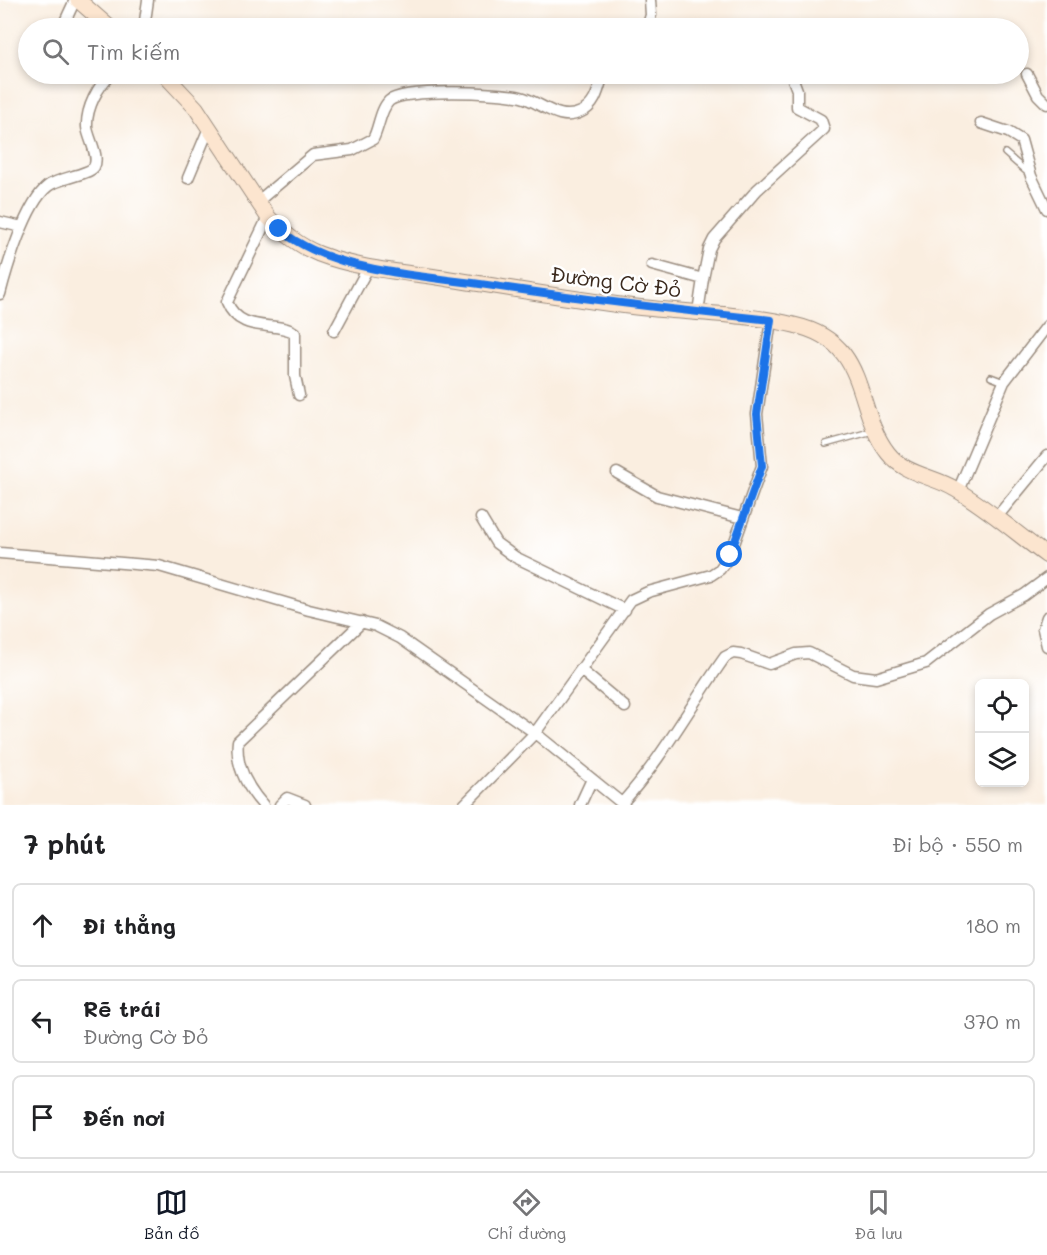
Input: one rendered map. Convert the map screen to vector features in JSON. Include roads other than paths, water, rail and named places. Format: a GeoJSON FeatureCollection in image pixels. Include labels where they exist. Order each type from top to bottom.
{"type":"FeatureCollection","features":[{"type":"Feature","properties":{"kind":"main road"},"geometry":{"type":"LineString","coordinates":[[84,3],[100,18]]}},
{"type":"Feature","properties":{"kind":"main road","name":"Đường Cờ Đỏ"},"geometry":{"type":"LineString","coordinates":[[173,84],[196,108],[257,202],[279,229],[306,248],[334,259],[636,307],[771,320],[812,331],[834,345],[855,372],[876,430],[888,452],[902,466],[958,491],[1047,556]]}},
{"type":"Feature","properties":{"kind":"street"},"geometry":{"type":"LineString","coordinates":[[145,18],[148,0]]}},
{"type":"Feature","properties":{"kind":"street"},"geometry":{"type":"LineString","coordinates":[[650,0],[650,18]]}},
{"type":"Feature","properties":{"kind":"street"},"geometry":{"type":"LineString","coordinates":[[71,18],[84,3]]}},
{"type":"Feature","properties":{"kind":"street"},"geometry":{"type":"LineString","coordinates":[[1029,78],[1038,96],[1047,104]]}},
{"type":"Feature","properties":{"kind":"street"},"geometry":{"type":"LineString","coordinates":[[0,294],[22,227],[37,197],[48,186],[90,170],[94,166],[95,159],[87,126],[88,116],[104,84]]}},
{"type":"Feature","properties":{"kind":"street"},"geometry":{"type":"LineString","coordinates":[[257,202],[314,155],[352,150],[373,139],[385,106],[398,95],[502,94],[522,98],[556,114],[567,116],[587,109],[594,99],[599,84]]}},
{"type":"Feature","properties":{"kind":"street"},"geometry":{"type":"LineString","coordinates":[[698,312],[709,249],[714,239],[758,190],[824,129],[821,120],[797,107],[798,90],[795,84]]}},
{"type":"Feature","properties":{"kind":"street"},"geometry":{"type":"LineString","coordinates":[[981,123],[1008,132],[1021,140],[1031,176],[1047,209]]}},
{"type":"Feature","properties":{"kind":"street"},"geometry":{"type":"LineString","coordinates":[[188,178],[209,128]]}},
{"type":"Feature","properties":{"kind":"street"},"geometry":{"type":"LineString","coordinates":[[268,217],[227,302],[234,313],[248,322],[295,333],[295,376],[298,395]]}},
{"type":"Feature","properties":{"kind":"street"},"geometry":{"type":"LineString","coordinates":[[0,222],[22,227]]}},
{"type":"Feature","properties":{"kind":"street"},"geometry":{"type":"LineString","coordinates":[[652,265],[703,279]]}},
{"type":"Feature","properties":{"kind":"street"},"geometry":{"type":"LineString","coordinates":[[334,331],[369,266]]}},
{"type":"Feature","properties":{"kind":"street"},"geometry":{"type":"LineString","coordinates":[[464,805],[534,733],[625,610],[638,596],[697,581],[720,569],[730,555],[762,466],[757,414],[771,320]]}},
{"type":"Feature","properties":{"kind":"street"},"geometry":{"type":"LineString","coordinates":[[958,491],[1004,382],[1047,326]]}},
{"type":"Feature","properties":{"kind":"street"},"geometry":{"type":"LineString","coordinates":[[996,518],[1047,456]]}},
{"type":"Feature","properties":{"kind":"street"},"geometry":{"type":"LineString","coordinates":[[617,473],[657,496],[742,518]]}},
{"type":"Feature","properties":{"kind":"street"},"geometry":{"type":"LineString","coordinates":[[481,518],[496,543],[515,557],[625,610]]}},
{"type":"Feature","properties":{"kind":"street"},"geometry":{"type":"LineString","coordinates":[[0,553],[144,563],[376,626],[400,638],[534,733],[623,804],[656,763],[725,657],[733,653],[741,654],[769,664],[796,654],[809,653],[853,675],[876,678],[926,663],[989,614],[1024,595],[1047,578]]}},
{"type":"Feature","properties":{"kind":"street"},"geometry":{"type":"LineString","coordinates":[[1047,617],[1043,630],[1047,646]]}},
{"type":"Feature","properties":{"kind":"street"},"geometry":{"type":"LineString","coordinates":[[263,805],[245,781],[239,764],[238,741],[362,622]]}},
{"type":"Feature","properties":{"kind":"street"},"geometry":{"type":"LineString","coordinates":[[582,671],[625,707]]}},
{"type":"Feature","properties":{"kind":"street"},"geometry":{"type":"LineString","coordinates":[[580,805],[592,779]]}},
{"type":"Feature","properties":{"kind":"street"},"geometry":{"type":"LineString","coordinates":[[280,805],[291,798],[305,805]]}},
{"type":"Feature","properties":{"kind":"lane"},"geometry":{"type":"LineString","coordinates":[[1005,153],[1031,176]]}},
{"type":"Feature","properties":{"kind":"lane"},"geometry":{"type":"LineString","coordinates":[[991,377],[1004,382]]}},
{"type":"Feature","properties":{"kind":"lane"},"geometry":{"type":"LineString","coordinates":[[826,444],[876,430]]}}]}
